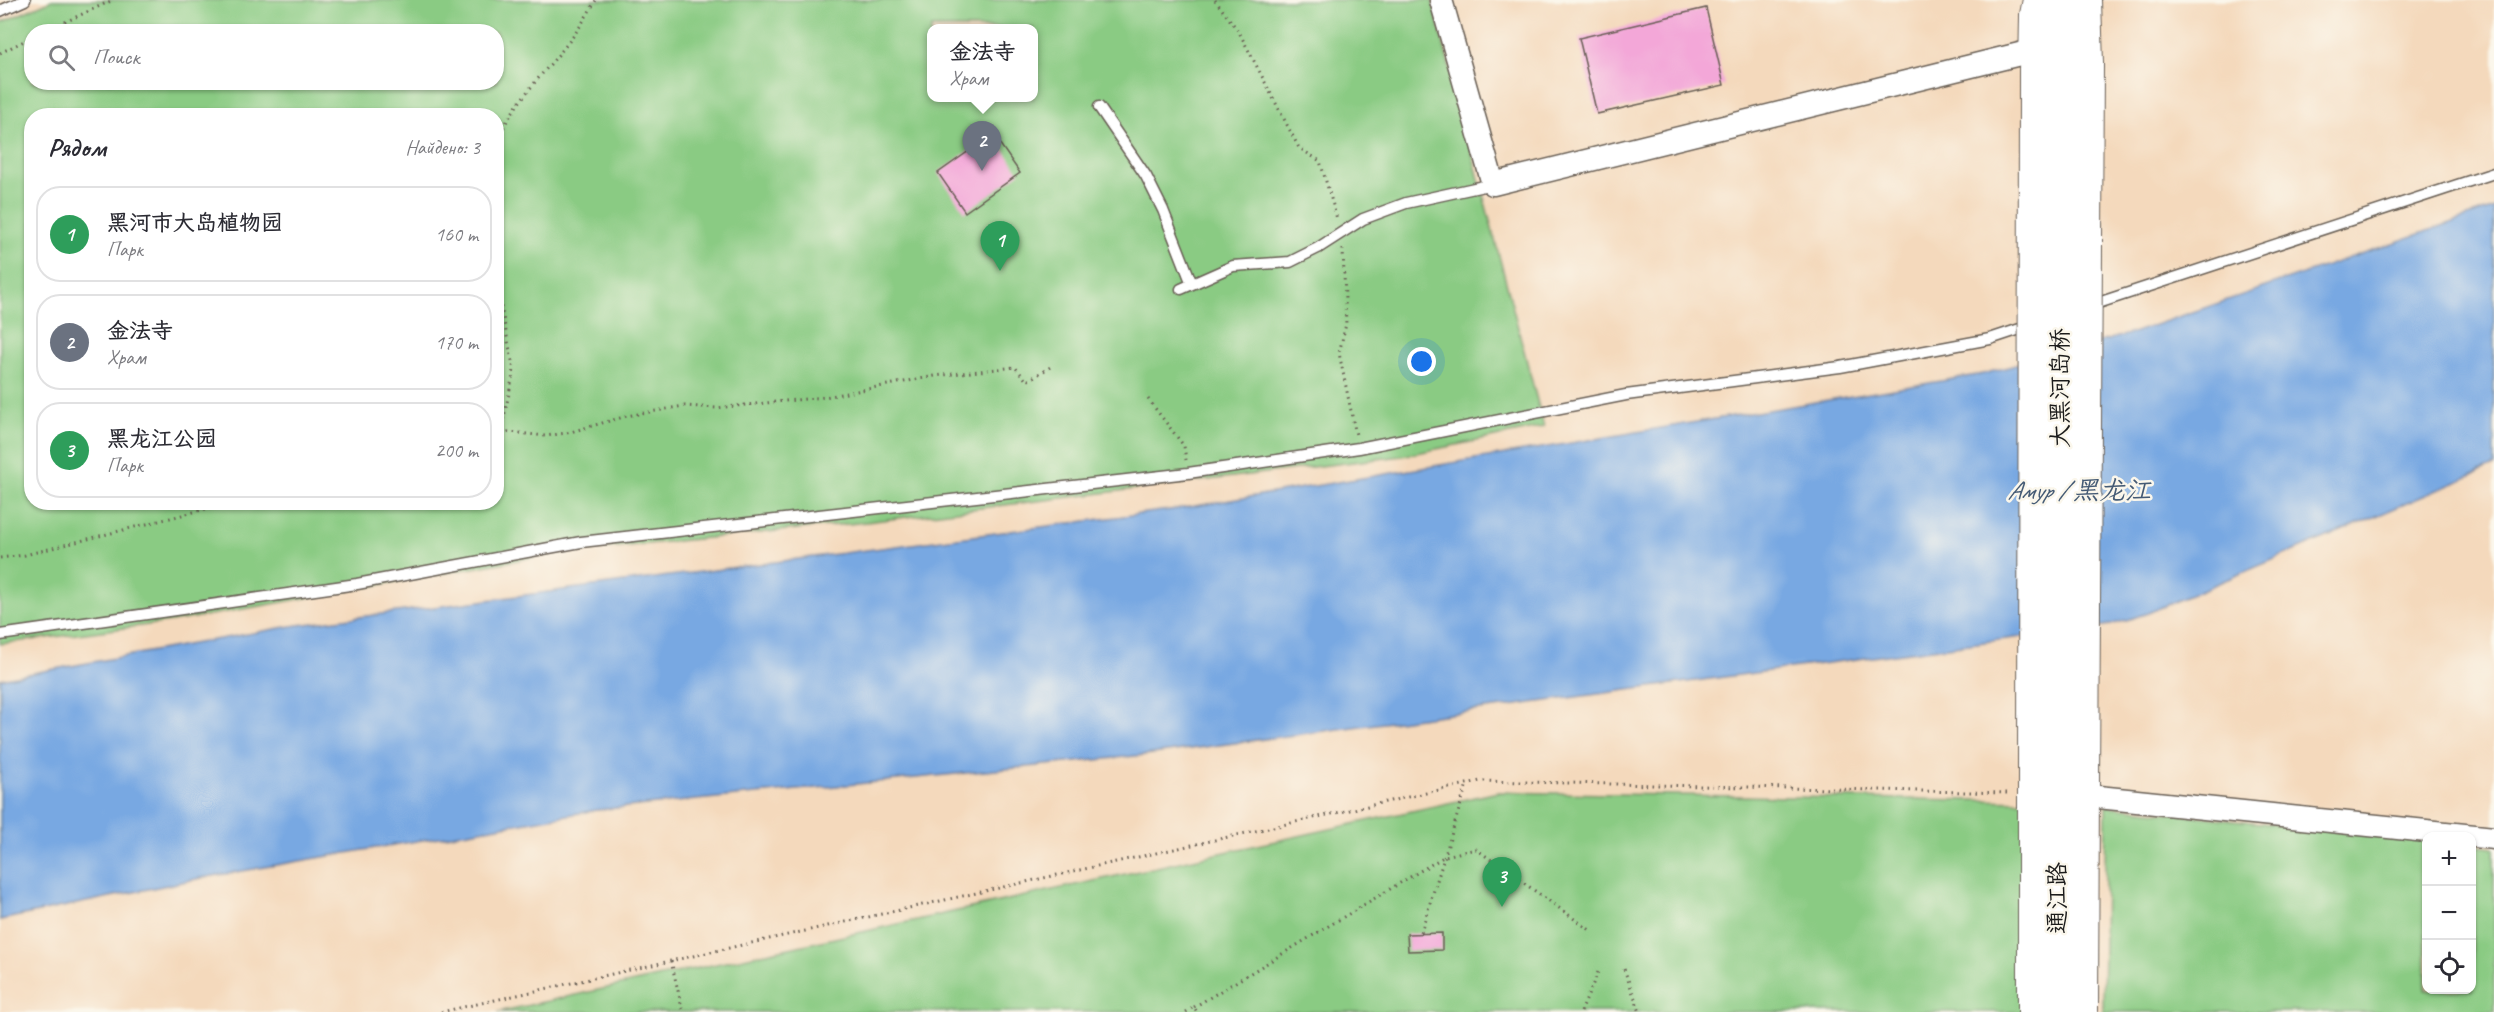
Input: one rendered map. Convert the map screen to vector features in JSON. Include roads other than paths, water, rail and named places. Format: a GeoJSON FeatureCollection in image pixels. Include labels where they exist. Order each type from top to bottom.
{"type":"FeatureCollection","features":[{"type":"Feature","properties":{"kind":"main road","name":"大黑河岛桥"},"geometry":{"type":"LineString","coordinates":[[2058,789],[2055,63],[2062,3]]}},
{"type":"Feature","properties":{"kind":"main road"},"geometry":{"type":"LineString","coordinates":[[2034,1012],[2058,789]]}},
{"type":"Feature","properties":{"kind":"main road"},"geometry":{"type":"LineString","coordinates":[[2058,789],[2082,1012]]}},
{"type":"Feature","properties":{"kind":"main road","name":"通江路"},"geometry":{"type":"LineString","coordinates":[[2058,789],[2058,1012]]}},
{"type":"Feature","properties":{"kind":"street"},"geometry":{"type":"LineString","coordinates":[[1441,0],[1493,184],[2055,63]]}},
{"type":"Feature","properties":{"kind":"street"},"geometry":{"type":"LineString","coordinates":[[2058,789],[2494,838]]}},
{"type":"Feature","properties":{"kind":"lane"},"geometry":{"type":"LineString","coordinates":[[0,11],[25,0]]}},
{"type":"Feature","properties":{"kind":"lane"},"geometry":{"type":"LineString","coordinates":[[1099,106],[1146,176],[1163,210],[1192,284]]}},
{"type":"Feature","properties":{"kind":"lane"},"geometry":{"type":"LineString","coordinates":[[0,635],[357,584],[580,542],[1188,473],[1359,448],[1626,395],[1840,368],[1990,339],[2494,173]]}},
{"type":"Feature","properties":{"kind":"lane"},"geometry":{"type":"LineString","coordinates":[[1181,289],[1233,266],[1290,261],[1363,219],[1407,203],[1493,184]]}},
{"type":"Feature","properties":{"kind":"water","name":"Амур / 黑龙江"},"geometry":{"type":"Polygon","coordinates":[[[2494,208],[2494,466],[2148,613],[2111,625],[1145,755],[597,810],[201,878],[0,920],[0,679],[291,626],[1177,509],[1983,374],[2132,333],[2494,208]]]}},
{"type":"Feature","properties":{"kind":"place","name":"金法寺"},"geometry":{"type":"Point","coordinates":[982,171]}},
{"type":"Feature","properties":{"kind":"place","name":"黑河市大岛植物园"},"geometry":{"type":"Point","coordinates":[1000,271]}},
{"type":"Feature","properties":{"kind":"place","name":"黑龙江公园"},"geometry":{"type":"Point","coordinates":[1502,907]}}]}
